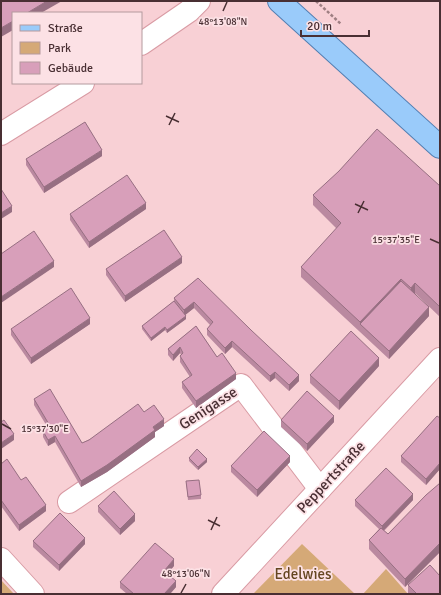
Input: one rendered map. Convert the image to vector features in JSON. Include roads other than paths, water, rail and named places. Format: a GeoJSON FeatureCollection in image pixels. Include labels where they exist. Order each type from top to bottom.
{"type":"FeatureCollection","features":[{"type":"Feature","properties":{"kind":"main road"},"geometry":{"type":"LineString","coordinates":[[279,1],[440,147]]}},
{"type":"Feature","properties":{"kind":"street"},"geometry":{"type":"LineString","coordinates":[[142,43],[189,11],[199,1]]}},
{"type":"Feature","properties":{"kind":"street"},"geometry":{"type":"LineString","coordinates":[[3,127],[81,84]]}},
{"type":"Feature","properties":{"kind":"street","name":"Peppertstraße"},"geometry":{"type":"LineString","coordinates":[[223,594],[440,359]]}},
{"type":"Feature","properties":{"kind":"street","name":"Genigasse"},"geometry":{"type":"LineString","coordinates":[[68,502],[241,386],[320,489]]}},
{"type":"Feature","properties":{"kind":"street"},"geometry":{"type":"LineString","coordinates":[[1,559],[33,594]]}},
{"type":"Feature","properties":{"kind":"park label","name":"Edelwies"},"geometry":{"type":"Point","coordinates":[303,574]}}]}
